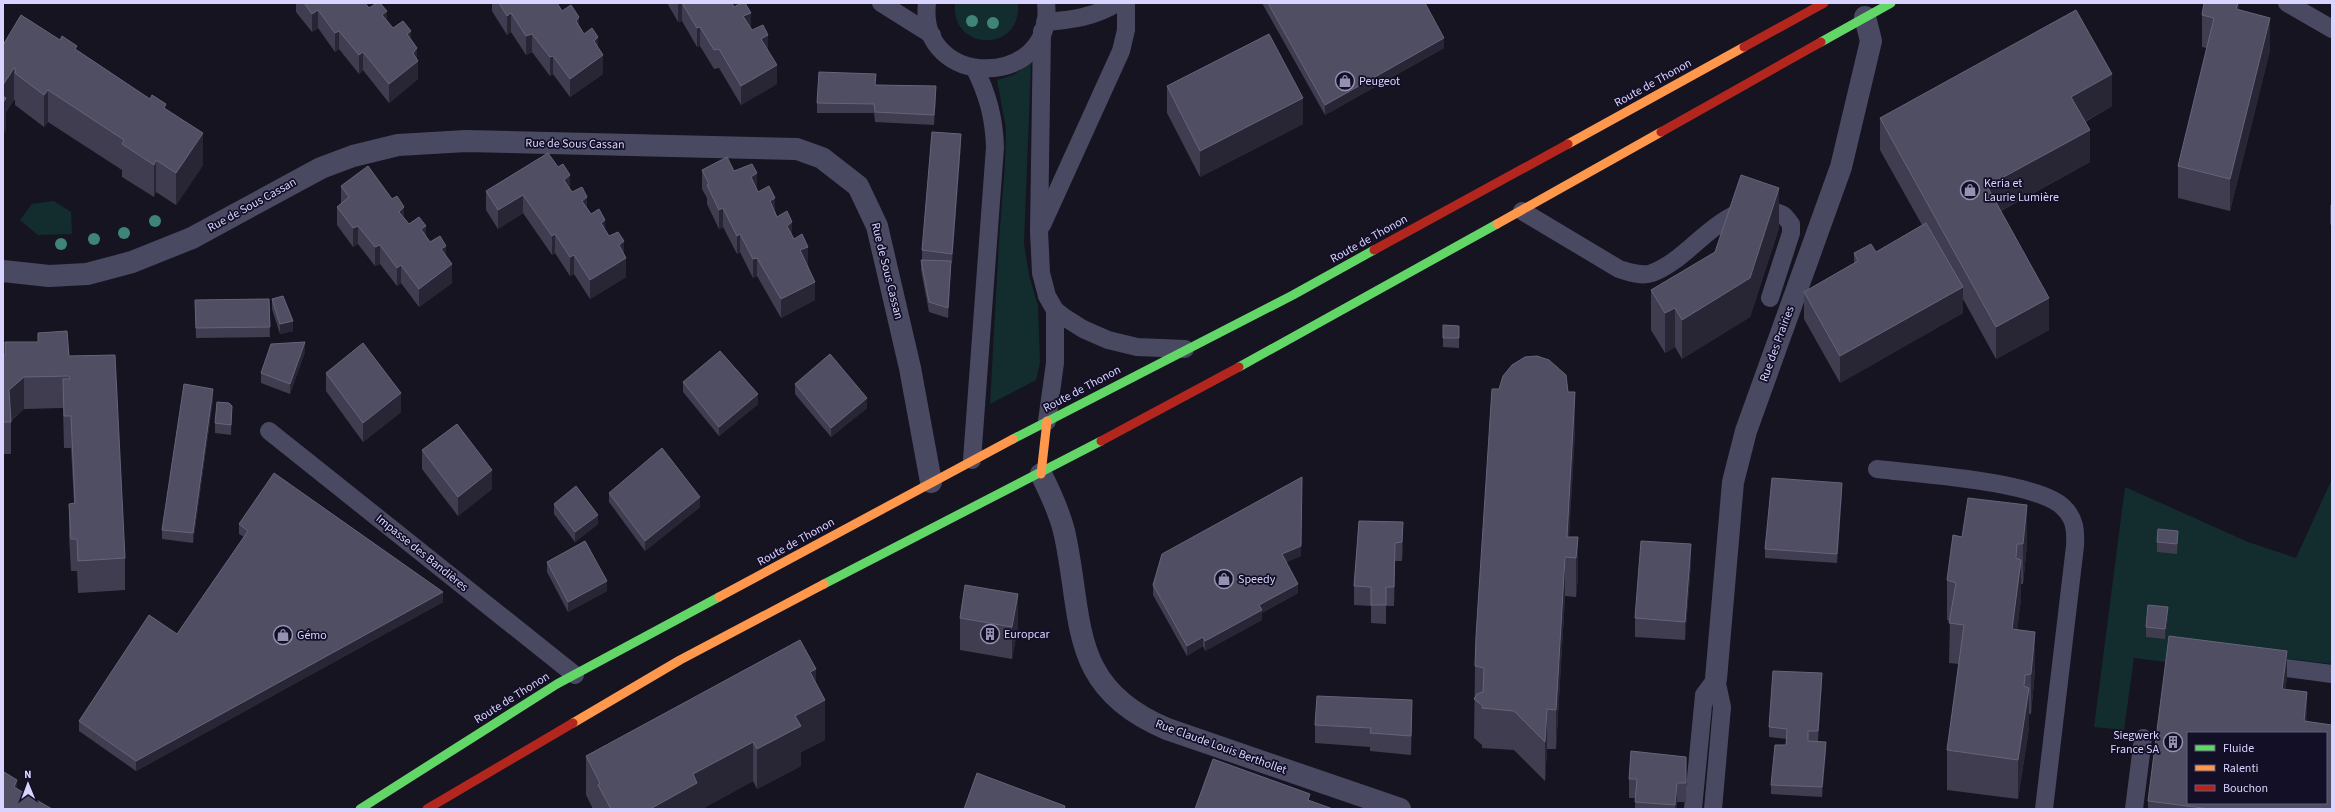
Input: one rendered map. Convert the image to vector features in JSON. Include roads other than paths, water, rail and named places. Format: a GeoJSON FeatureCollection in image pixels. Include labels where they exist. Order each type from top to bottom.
{"type":"FeatureCollection","features":[{"type":"Feature","properties":{"kind":"main road","name":"Route de Thonon"},"geometry":{"type":"LineString","coordinates":[[360,809],[557,684],[972,460],[1185,349],[1293,295],[1824,3]]}},
{"type":"Feature","properties":{"kind":"main road"},"geometry":{"type":"LineString","coordinates":[[427,809],[600,705],[713,642],[947,520],[1041,474],[1522,211],[1891,3]]}},
{"type":"Feature","properties":{"kind":"main road"},"geometry":{"type":"LineString","coordinates":[[1041,474],[1047,421]]}},
{"type":"Feature","properties":{"kind":"street","name":"Rue des Prairies"},"geometry":{"type":"LineString","coordinates":[[1716,679],[1733,482],[1746,431],[1841,167],[1871,41],[1865,17]]}},
{"type":"Feature","properties":{"kind":"street","name":"Rue de Sous Cassan"},"geometry":{"type":"LineString","coordinates":[[3,271],[49,276],[87,274],[132,262],[192,238],[321,168],[353,156],[398,146],[466,141],[797,150],[822,158],[858,186],[875,221],[884,249],[910,368],[931,482]]}},
{"type":"Feature","properties":{"kind":"street","name":"Rue Claude Louis Berthollet"},"geometry":{"type":"LineString","coordinates":[[1041,474],[1063,526],[1079,628],[1085,653],[1104,684],[1124,704],[1140,716],[1166,729],[1400,809]]}},
{"type":"Feature","properties":{"kind":"lane"},"geometry":{"type":"LineString","coordinates":[[881,3],[932,35]]}},
{"type":"Feature","properties":{"kind":"lane"},"geometry":{"type":"LineString","coordinates":[[928,3],[927,17],[932,35],[940,48],[952,59],[975,69],[1003,68],[1020,60],[1033,47],[1044,26]]}},
{"type":"Feature","properties":{"kind":"lane"},"geometry":{"type":"LineString","coordinates":[[1046,3],[1044,26],[1039,231],[1043,284],[1055,310],[1055,363],[1047,421]]}},
{"type":"Feature","properties":{"kind":"lane"},"geometry":{"type":"LineString","coordinates":[[1044,26],[1082,18],[1104,10],[1117,3]]}},
{"type":"Feature","properties":{"kind":"lane"},"geometry":{"type":"LineString","coordinates":[[1039,231],[1121,51],[1126,30],[1126,3]]}},
{"type":"Feature","properties":{"kind":"lane"},"geometry":{"type":"LineString","coordinates":[[2287,3],[2332,29]]}},
{"type":"Feature","properties":{"kind":"lane"},"geometry":{"type":"LineString","coordinates":[[972,460],[994,147],[994,122],[990,104],[975,69]]}},
{"type":"Feature","properties":{"kind":"lane"},"geometry":{"type":"LineString","coordinates":[[1522,211],[1619,269],[1636,274],[1651,274],[1673,280]]}},
{"type":"Feature","properties":{"kind":"lane"},"geometry":{"type":"LineString","coordinates":[[1651,274],[1670,264],[1732,216],[1747,211],[1765,211],[1782,215],[1791,224],[1791,233],[1770,298]]}},
{"type":"Feature","properties":{"kind":"lane"},"geometry":{"type":"LineString","coordinates":[[1055,310],[1083,329],[1108,340],[1137,347],[1185,349]]}},
{"type":"Feature","properties":{"kind":"lane","name":"Impasse des Bandières"},"geometry":{"type":"LineString","coordinates":[[269,431],[575,675]]}},
{"type":"Feature","properties":{"kind":"lane"},"geometry":{"type":"LineString","coordinates":[[1877,469],[2017,487],[2052,500],[2070,516],[2075,529],[2075,546],[2044,809]]}},
{"type":"Feature","properties":{"kind":"lane"},"geometry":{"type":"LineString","coordinates":[[2249,663],[2332,674]]}},
{"type":"Feature","properties":{"kind":"lane"},"geometry":{"type":"LineString","coordinates":[[1693,809],[1704,695],[1716,679]]}},
{"type":"Feature","properties":{"kind":"lane"},"geometry":{"type":"LineString","coordinates":[[1713,809],[1722,707],[1716,679]]}},
{"type":"Feature","properties":{"kind":"lane"},"geometry":{"type":"LineString","coordinates":[[2134,809],[2143,738]]}},
{"type":"Feature","properties":{"kind":"place","name":"Peugeot"},"geometry":{"type":"Point","coordinates":[1345,81]}},
{"type":"Feature","properties":{"kind":"place","name":"Keria et Laurie Lumière"},"geometry":{"type":"Point","coordinates":[1970,190]}},
{"type":"Feature","properties":{"kind":"place","name":"Speedy"},"geometry":{"type":"Point","coordinates":[1224,579]}},
{"type":"Feature","properties":{"kind":"place","name":"Europcar"},"geometry":{"type":"Point","coordinates":[990,634]}},
{"type":"Feature","properties":{"kind":"place","name":"Gémo"},"geometry":{"type":"Point","coordinates":[283,635]}},
{"type":"Feature","properties":{"kind":"place","name":"Siegwerk France SA"},"geometry":{"type":"Point","coordinates":[2173,742]}}]}
